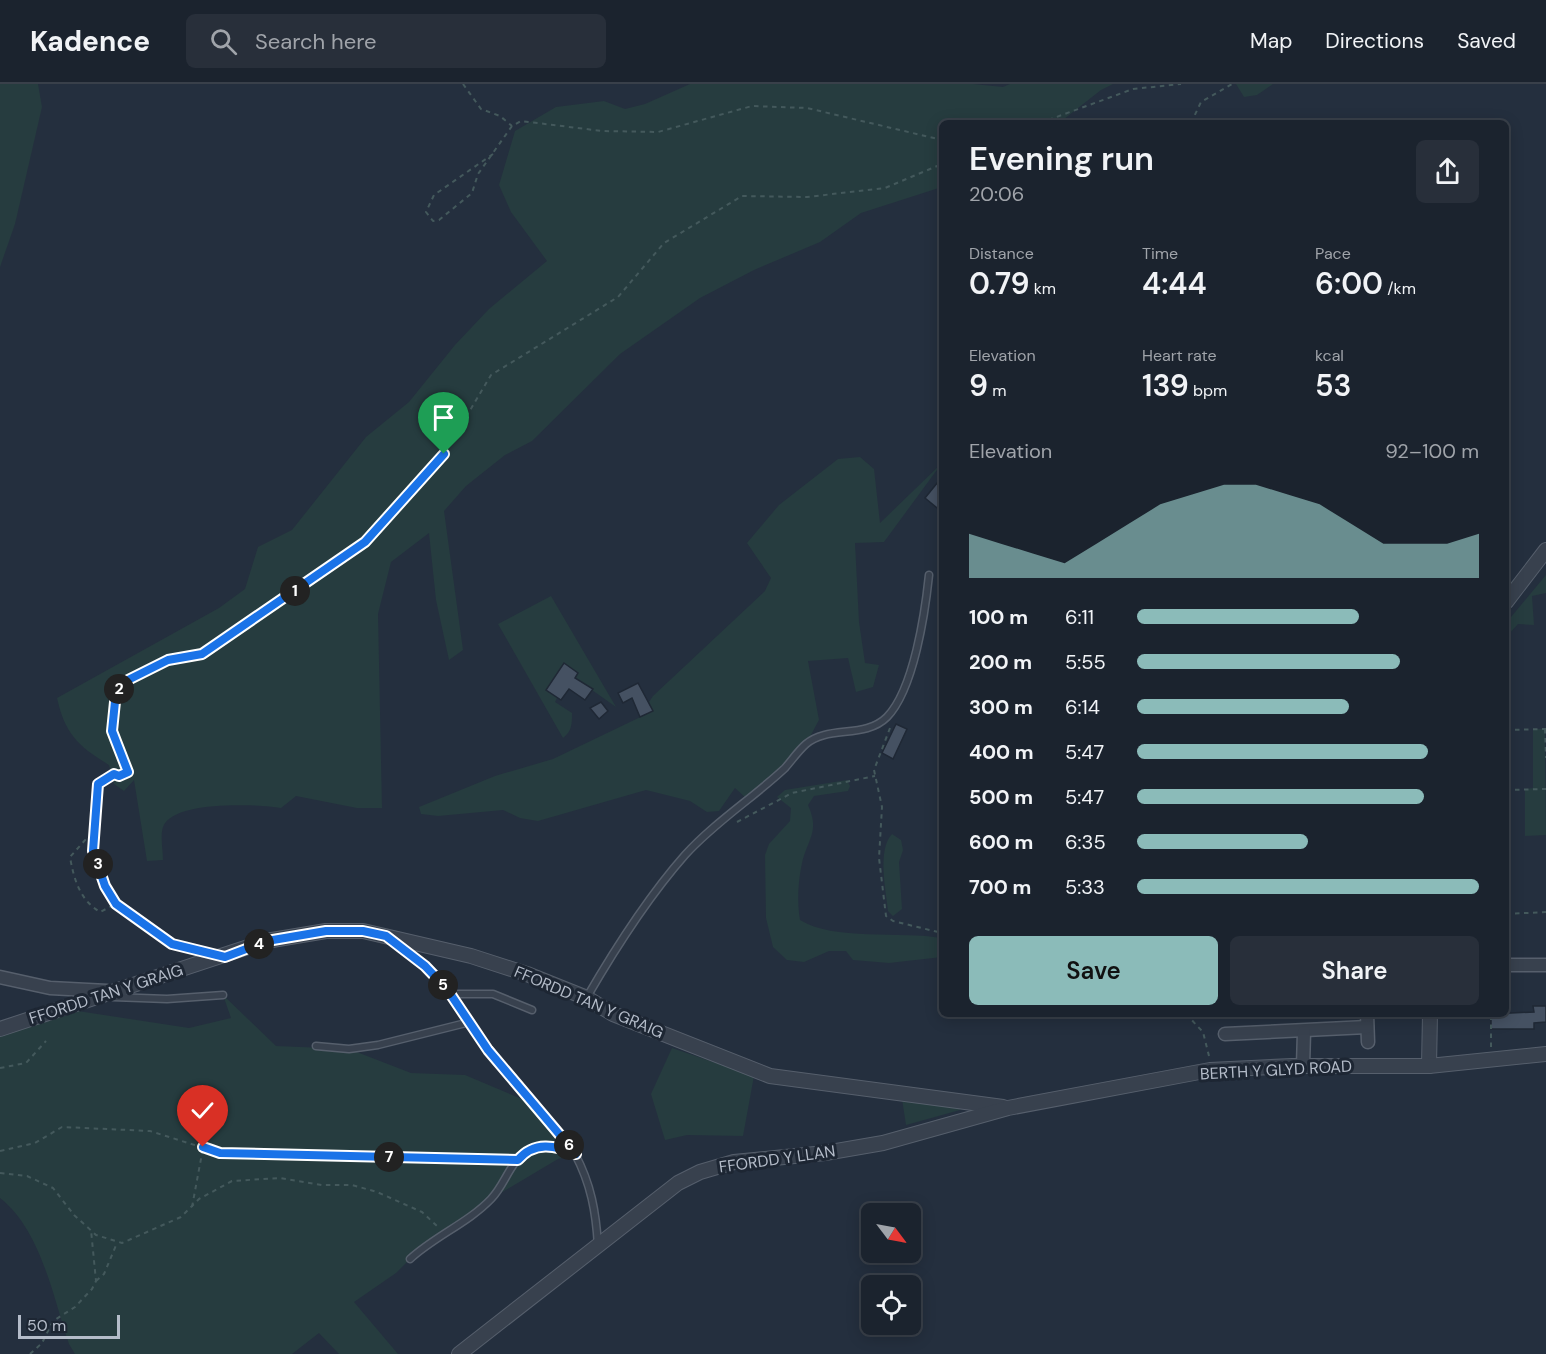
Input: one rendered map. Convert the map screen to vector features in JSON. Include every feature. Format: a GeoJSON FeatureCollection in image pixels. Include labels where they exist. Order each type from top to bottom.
{"type":"FeatureCollection","features":[{"type":"Feature","properties":{"kind":"street"},"geometry":{"type":"LineString","coordinates":[[1509,598],[1546,550]]}},
{"type":"Feature","properties":{"kind":"street","name":"FFORDD TAN Y GRAIG"},"geometry":{"type":"LineString","coordinates":[[0,1029],[107,991],[225,957],[267,941],[326,931],[363,931],[471,956],[587,998],[613,1014],[770,1076],[1008,1108]]}},
{"type":"Feature","properties":{"kind":"street"},"geometry":{"type":"LineString","coordinates":[[1509,965],[1546,964]]}},
{"type":"Feature","properties":{"kind":"street"},"geometry":{"type":"LineString","coordinates":[[0,977],[51,988],[107,991]]}},
{"type":"Feature","properties":{"kind":"street"},"geometry":{"type":"LineString","coordinates":[[1367,1017],[1368,1042]]}},
{"type":"Feature","properties":{"kind":"street"},"geometry":{"type":"LineString","coordinates":[[1429,1066],[1430,1017]]}},
{"type":"Feature","properties":{"kind":"street"},"geometry":{"type":"LineString","coordinates":[[1225,1034],[1304,1032],[1367,1027]]}},
{"type":"Feature","properties":{"kind":"street"},"geometry":{"type":"LineString","coordinates":[[1303,1066],[1304,1032]]}},
{"type":"Feature","properties":{"kind":"street","name":"BERTH Y GLYD ROAD"},"geometry":{"type":"LineString","coordinates":[[1008,1108],[1213,1070],[1303,1066],[1429,1066],[1546,1054]]}},
{"type":"Feature","properties":{"kind":"street","name":"FFORDD Y LLAN"},"geometry":{"type":"LineString","coordinates":[[459,1354],[678,1183],[700,1172],[734,1162],[825,1153],[883,1143],[1008,1108]]}},
{"type":"Feature","properties":{"kind":"lane"},"geometry":{"type":"LineString","coordinates":[[587,998],[646,904],[686,855],[725,818],[816,737],[867,729],[887,717],[912,666],[929,574]]}},
{"type":"Feature","properties":{"kind":"lane"},"geometry":{"type":"LineString","coordinates":[[386,936],[425,966],[450,993],[488,1050],[576,1154],[586,1174],[596,1210],[598,1246]]}},
{"type":"Feature","properties":{"kind":"lane"},"geometry":{"type":"LineString","coordinates":[[450,993],[493,994],[532,1010]]}},
{"type":"Feature","properties":{"kind":"lane"},"geometry":{"type":"LineString","coordinates":[[92,996],[167,999],[223,995]]}},
{"type":"Feature","properties":{"kind":"lane"},"geometry":{"type":"LineString","coordinates":[[316,1046],[349,1049],[378,1045],[470,1022]]}},
{"type":"Feature","properties":{"kind":"lane"},"geometry":{"type":"LineString","coordinates":[[410,1259],[444,1232],[480,1210],[494,1197],[518,1160],[531,1149],[545,1145],[576,1154]]}},
{"type":"Feature","properties":{"kind":"path"},"geometry":{"type":"LineString","coordinates":[[463,84],[481,109],[500,116],[512,126]]}},
{"type":"Feature","properties":{"kind":"path"},"geometry":{"type":"LineString","coordinates":[[1048,120],[1133,89],[1181,84]]}},
{"type":"Feature","properties":{"kind":"path"},"geometry":{"type":"LineString","coordinates":[[1192,120],[1201,102],[1232,84]]}},
{"type":"Feature","properties":{"kind":"path"},"geometry":{"type":"LineString","coordinates":[[493,154],[434,195],[426,212],[429,219],[439,220],[472,193],[477,174],[493,154],[512,126],[521,121],[602,131],[658,132],[752,106],[807,108],[939,139]]}},
{"type":"Feature","properties":{"kind":"path"},"geometry":{"type":"LineString","coordinates":[[225,957],[172,944],[116,904],[105,886],[93,851],[98,784],[114,774],[119,776],[128,772],[112,731],[116,692],[128,680],[168,660],[202,654],[365,542],[444,454],[491,375],[618,297],[664,243],[742,196],[807,196],[885,188],[939,165]]}},
{"type":"Feature","properties":{"kind":"path"},"geometry":{"type":"LineString","coordinates":[[895,719],[880,750],[874,770],[882,807],[879,858],[886,916],[893,921],[939,932]]}},
{"type":"Feature","properties":{"kind":"path"},"geometry":{"type":"LineString","coordinates":[[1509,730],[1546,729],[1546,758]]}},
{"type":"Feature","properties":{"kind":"path"},"geometry":{"type":"LineString","coordinates":[[725,818],[731,825],[792,793],[875,776]]}},
{"type":"Feature","properties":{"kind":"path"},"geometry":{"type":"LineString","coordinates":[[1509,790],[1546,789]]}},
{"type":"Feature","properties":{"kind":"path"},"geometry":{"type":"LineString","coordinates":[[94,839],[87,838],[70,857],[74,881],[90,906],[100,912],[116,904]]}},
{"type":"Feature","properties":{"kind":"path"},"geometry":{"type":"LineString","coordinates":[[1509,914],[1546,912]]}},
{"type":"Feature","properties":{"kind":"path"},"geometry":{"type":"LineString","coordinates":[[1189,1017],[1203,1032],[1213,1070]]}},
{"type":"Feature","properties":{"kind":"path"},"geometry":{"type":"LineString","coordinates":[[1490,1059],[1491,1017]]}},
{"type":"Feature","properties":{"kind":"path"},"geometry":{"type":"LineString","coordinates":[[0,1068],[26,1063],[46,1041]]}},
{"type":"Feature","properties":{"kind":"path"},"geometry":{"type":"LineString","coordinates":[[0,1150],[35,1143],[62,1127],[150,1131],[220,1153],[518,1160]]}},
{"type":"Feature","properties":{"kind":"path"},"geometry":{"type":"LineString","coordinates":[[192,1207],[203,1147]]}},
{"type":"Feature","properties":{"kind":"path"},"geometry":{"type":"LineString","coordinates":[[0,1173],[27,1176],[53,1188],[96,1235],[122,1243],[181,1217],[199,1199],[232,1181],[280,1178],[322,1185],[352,1185],[377,1192],[422,1212],[444,1232]]}},
{"type":"Feature","properties":{"kind":"path"},"geometry":{"type":"LineString","coordinates":[[91,1230],[96,1281]]}},
{"type":"Feature","properties":{"kind":"path"},"geometry":{"type":"LineString","coordinates":[[30,1354],[42,1343],[53,1321],[75,1307],[104,1274],[118,1241]]}},
{"type":"Feature","properties":{"kind":"green space"},"geometry":{"type":"Polygon","coordinates":[[[0,84],[38,84],[42,107],[15,224],[0,267],[0,84]]]}},
{"type":"Feature","properties":{"kind":"green space"},"geometry":{"type":"Polygon","coordinates":[[[690,84],[973,84],[1003,87],[1010,84],[1113,84],[1101,90],[1063,120],[939,120],[939,188],[861,213],[820,242],[754,270],[700,298],[620,354],[532,441],[505,455],[466,486],[444,511],[463,650],[449,660],[436,600],[429,533],[391,562],[378,614],[382,808],[357,808],[296,796],[281,808],[236,805],[198,808],[170,818],[162,831],[163,860],[147,861],[134,780],[124,791],[114,784],[109,765],[89,752],[74,738],[64,721],[57,698],[219,608],[245,589],[258,547],[292,530],[366,437],[409,402],[455,345],[489,309],[547,261],[511,212],[499,185],[515,131],[556,107],[604,101],[625,109],[645,104],[690,84]]]}},
{"type":"Feature","properties":{"kind":"green space"},"geometry":{"type":"Polygon","coordinates":[[[1236,84],[1273,84],[1257,95],[1244,97],[1236,84]]]}},
{"type":"Feature","properties":{"kind":"green space"},"geometry":{"type":"Polygon","coordinates":[[[860,457],[874,469],[880,523],[939,467],[884,542],[855,543],[859,622],[865,663],[879,665],[873,687],[856,692],[848,658],[808,661],[819,720],[806,744],[747,799],[735,788],[719,811],[707,812],[690,801],[646,790],[538,821],[520,818],[503,810],[438,816],[421,814],[419,807],[495,776],[553,759],[653,711],[649,702],[653,696],[765,591],[771,578],[747,543],[779,505],[838,459],[860,457]]]}},
{"type":"Feature","properties":{"kind":"green space"},"geometry":{"type":"Polygon","coordinates":[[[1546,575],[1546,593],[1532,596],[1534,625],[1518,624],[1509,634],[1509,619],[1546,575]]]}},
{"type":"Feature","properties":{"kind":"green space"},"geometry":{"type":"Polygon","coordinates":[[[551,596],[616,707],[575,678],[578,673],[564,664],[546,690],[557,698],[555,702],[572,713],[571,727],[563,738],[498,624],[551,596]]]}},
{"type":"Feature","properties":{"kind":"green space"},"geometry":{"type":"Polygon","coordinates":[[[1533,729],[1545,729],[1546,835],[1525,836],[1525,789],[1533,788],[1533,729]]]}},
{"type":"Feature","properties":{"kind":"green space"},"geometry":{"type":"Polygon","coordinates":[[[847,780],[850,786],[848,791],[814,796],[808,805],[813,829],[804,854],[800,877],[798,899],[800,920],[830,931],[939,938],[939,957],[889,963],[853,960],[846,951],[829,951],[804,962],[787,960],[773,947],[766,918],[765,855],[769,844],[790,821],[791,808],[777,797],[785,790],[847,780]]]}},
{"type":"Feature","properties":{"kind":"green space"},"geometry":{"type":"Polygon","coordinates":[[[892,834],[901,840],[903,850],[899,862],[902,909],[893,916],[888,911],[884,871],[885,850],[892,834]]]}},
{"type":"Feature","properties":{"kind":"green space"},"geometry":{"type":"Polygon","coordinates":[[[223,995],[276,1046],[349,1049],[411,1073],[465,1075],[536,1105],[575,1154],[558,1159],[494,1197],[410,1259],[396,1273],[354,1302],[398,1354],[339,1354],[319,1333],[292,1354],[75,1354],[69,1344],[36,1246],[14,1212],[0,1198],[0,1029],[58,1008],[189,1028],[231,1018],[223,995]]]}},
{"type":"Feature","properties":{"kind":"green space"},"geometry":{"type":"Polygon","coordinates":[[[672,1048],[754,1076],[743,1136],[687,1135],[665,1140],[651,1094],[672,1048]]]}},
{"type":"Feature","properties":{"kind":"green space"},"geometry":{"type":"Polygon","coordinates":[[[902,1099],[959,1106],[960,1110],[906,1125],[902,1099]]]}},
{"type":"Feature","properties":{"kind":"building"},"geometry":{"type":"Polygon","coordinates":[[[939,481],[939,510],[925,498],[939,481]]]}},
{"type":"Feature","properties":{"kind":"building"},"geometry":{"type":"Polygon","coordinates":[[[564,663],[578,673],[575,678],[593,689],[585,700],[569,689],[561,700],[546,690],[564,663]]]}},
{"type":"Feature","properties":{"kind":"building"},"geometry":{"type":"Polygon","coordinates":[[[638,683],[653,711],[640,717],[632,698],[623,703],[618,693],[638,683]]]}},
{"type":"Feature","properties":{"kind":"building"},"geometry":{"type":"Polygon","coordinates":[[[601,702],[608,711],[599,719],[590,708],[601,702]]]}},
{"type":"Feature","properties":{"kind":"building"},"geometry":{"type":"Polygon","coordinates":[[[896,724],[907,729],[893,759],[882,753],[896,724]]]}},
{"type":"Feature","properties":{"kind":"building"},"geometry":{"type":"Polygon","coordinates":[[[1533,1006],[1546,1006],[1546,1022],[1534,1023],[1534,1029],[1491,1029],[1491,1017],[1509,1017],[1509,1013],[1534,1012],[1533,1006]]]}},
{"type":"Feature","properties":{"kind":"route"},"geometry":{"type":"LineString","coordinates":[[203,1147],[220,1153],[518,1160],[531,1149],[545,1145],[576,1154],[509,1072],[488,1050],[447,989],[425,966],[386,936],[363,931],[326,931],[267,941],[225,957],[172,944],[116,904],[105,886],[93,851],[98,784],[114,774],[124,776],[128,772],[127,763],[120,754],[112,731],[116,692],[128,680],[168,660],[202,654],[365,542],[444,454]]}}]}
